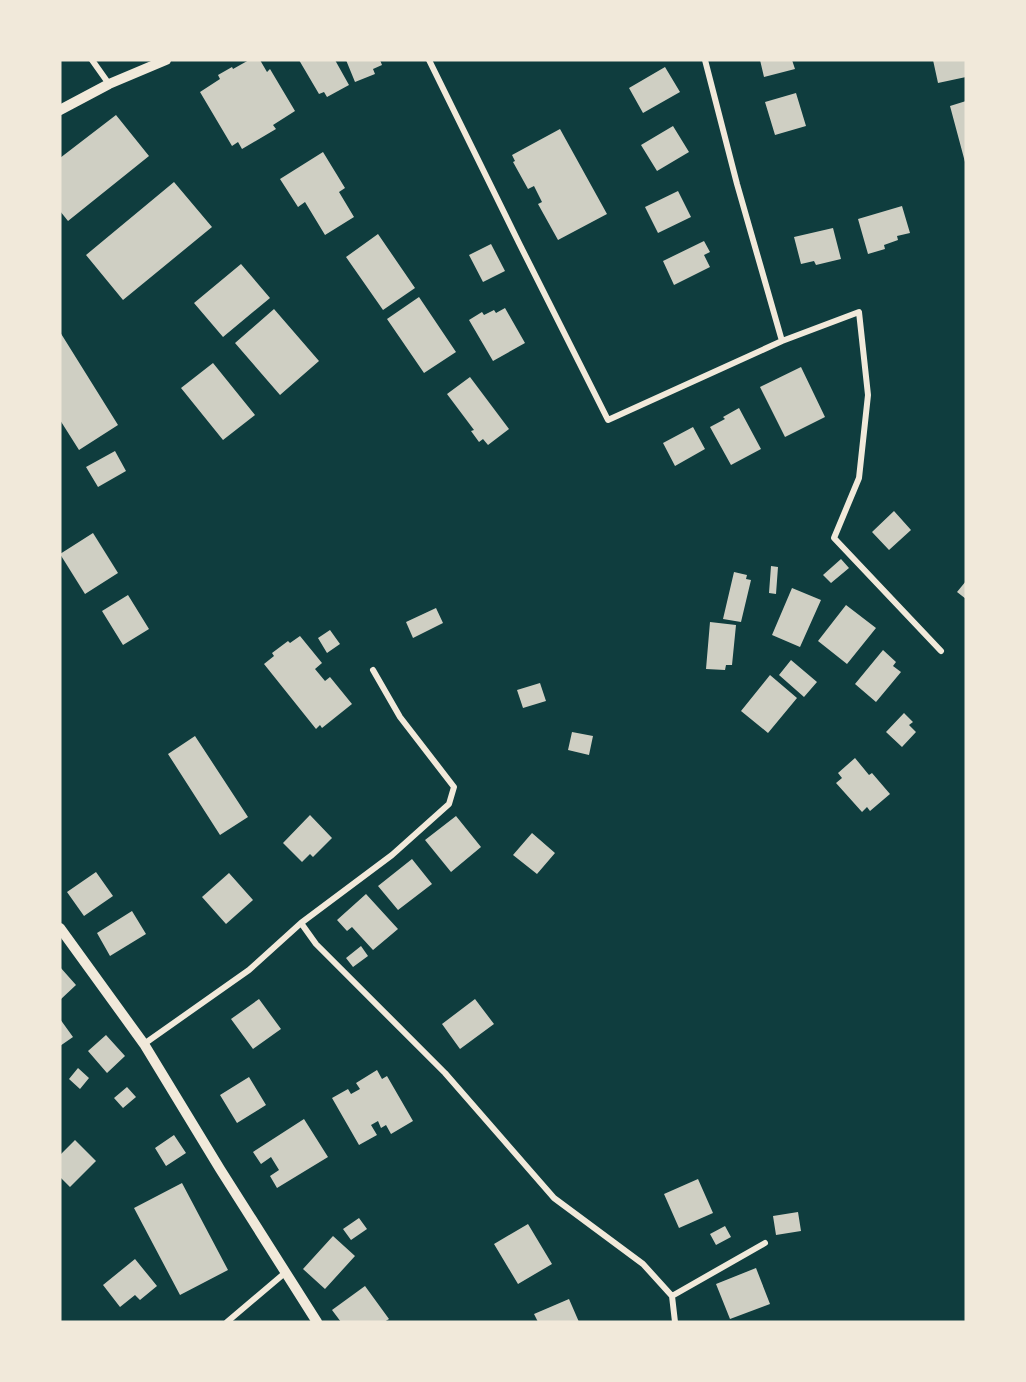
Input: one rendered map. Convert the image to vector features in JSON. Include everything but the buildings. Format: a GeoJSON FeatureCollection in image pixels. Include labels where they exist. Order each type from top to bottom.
{"type":"FeatureCollection","features":[{"type":"Feature","properties":{"kind":"street"},"geometry":{"type":"LineString","coordinates":[[92,60],[109,84]]}},
{"type":"Feature","properties":{"kind":"street"},"geometry":{"type":"LineString","coordinates":[[60,110],[109,84],[166,60]]}},
{"type":"Feature","properties":{"kind":"street"},"geometry":{"type":"LineString","coordinates":[[429,60],[609,420],[782,341],[859,312],[868,395],[859,478],[834,538],[941,651]]}},
{"type":"Feature","properties":{"kind":"street"},"geometry":{"type":"LineString","coordinates":[[705,60],[736,184],[782,341]]}},
{"type":"Feature","properties":{"kind":"street"},"geometry":{"type":"LineString","coordinates":[[144,1044],[249,970],[301,923],[392,855],[448,804],[454,787],[400,717],[374,670]]}},
{"type":"Feature","properties":{"kind":"street"},"geometry":{"type":"LineString","coordinates":[[301,923],[316,944],[445,1073],[554,1198],[643,1264],[672,1296],[675,1322]]}},
{"type":"Feature","properties":{"kind":"street"},"geometry":{"type":"LineString","coordinates":[[60,928],[144,1044],[317,1322]]}},
{"type":"Feature","properties":{"kind":"street"},"geometry":{"type":"LineString","coordinates":[[672,1296],[765,1243]]}},
{"type":"Feature","properties":{"kind":"street"},"geometry":{"type":"LineString","coordinates":[[227,1322],[286,1272]]}}]}
